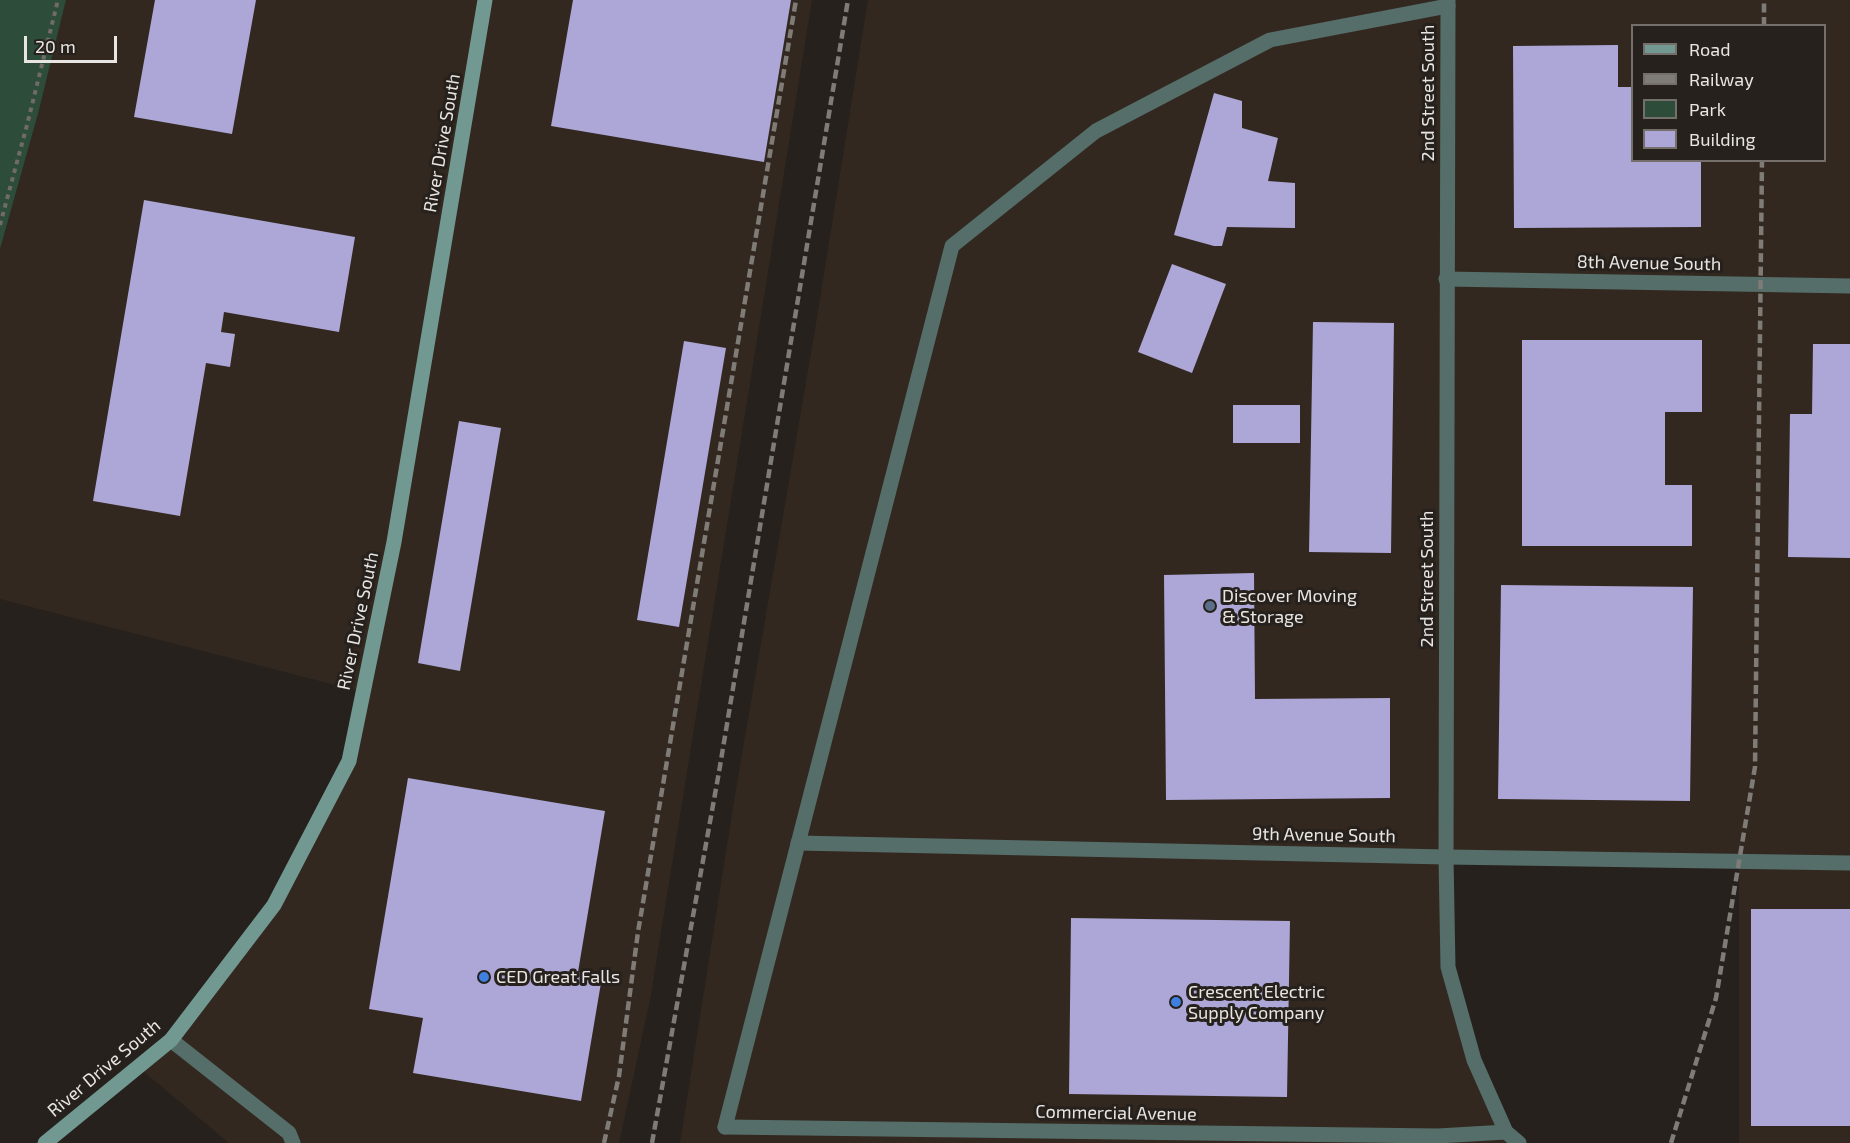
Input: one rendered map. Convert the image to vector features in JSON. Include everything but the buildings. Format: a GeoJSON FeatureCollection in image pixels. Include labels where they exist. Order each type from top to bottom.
{"type":"FeatureCollection","features":[{"type":"Feature","properties":{"kind":"main road","name":"River Drive South"},"geometry":{"type":"LineString","coordinates":[[45,1143],[171,1040],[274,905],[349,761],[394,543],[485,0]]}},
{"type":"Feature","properties":{"kind":"street"},"geometry":{"type":"LineString","coordinates":[[798,843],[952,246],[1096,131],[1270,40],[1448,3]]}},
{"type":"Feature","properties":{"kind":"street","name":"2nd Street South"},"geometry":{"type":"LineString","coordinates":[[1448,3],[1446,279],[1448,967],[1474,1060],[1506,1132],[1518,1143]]}},
{"type":"Feature","properties":{"kind":"street","name":"8th Avenue South"},"geometry":{"type":"LineString","coordinates":[[1446,279],[1850,285]]}},
{"type":"Feature","properties":{"kind":"street","name":"9th Avenue South"},"geometry":{"type":"LineString","coordinates":[[798,843],[1850,863]]}},
{"type":"Feature","properties":{"kind":"street","name":"Commercial Avenue"},"geometry":{"type":"LineString","coordinates":[[798,843],[725,1127],[1438,1136],[1506,1132]]}},
{"type":"Feature","properties":{"kind":"street"},"geometry":{"type":"LineString","coordinates":[[171,1040],[289,1133],[293,1143]]}},
{"type":"Feature","properties":{"kind":"path"},"geometry":{"type":"LineString","coordinates":[[0,225],[58,0]]}},
{"type":"Feature","properties":{"kind":"shaded area"},"geometry":{"type":"Polygon","coordinates":[[[66,0],[812,0],[650,1000],[619,1143],[229,1143],[138,1067],[171,1040],[274,905],[349,761],[363,692],[0,599],[0,249],[38,114],[66,0]]]}},
{"type":"Feature","properties":{"kind":"shaded area"},"geometry":{"type":"Polygon","coordinates":[[[868,0],[1850,0],[1850,1143],[1739,1143],[1739,861],[1447,857],[1448,967],[1474,1060],[1519,1143],[680,1143],[736,789],[814,336],[868,0]]]}},
{"type":"Feature","properties":{"kind":"green space"},"geometry":{"type":"Polygon","coordinates":[[[0,0],[66,0],[38,114],[0,249],[0,0]]]}},
{"type":"Feature","properties":{"kind":"railway"},"geometry":{"type":"LineString","coordinates":[[604,1143],[619,1076],[638,932],[796,0]]}},
{"type":"Feature","properties":{"kind":"railway"},"geometry":{"type":"LineString","coordinates":[[652,1143],[719,772],[848,0]]}},
{"type":"Feature","properties":{"kind":"railway"},"geometry":{"type":"LineString","coordinates":[[1764,0],[1764,24]]}},
{"type":"Feature","properties":{"kind":"railway"},"geometry":{"type":"LineString","coordinates":[[1671,1143],[1716,998],[1755,767],[1762,162]]}},
{"type":"Feature","properties":{"kind":"place","name":"Discover Moving & Storage"},"geometry":{"type":"Point","coordinates":[1210,606]}},
{"type":"Feature","properties":{"kind":"place","name":"CED Great Falls"},"geometry":{"type":"Point","coordinates":[484,977]}},
{"type":"Feature","properties":{"kind":"place","name":"Crescent Electric Supply Company"},"geometry":{"type":"Point","coordinates":[1176,1002]}}]}
